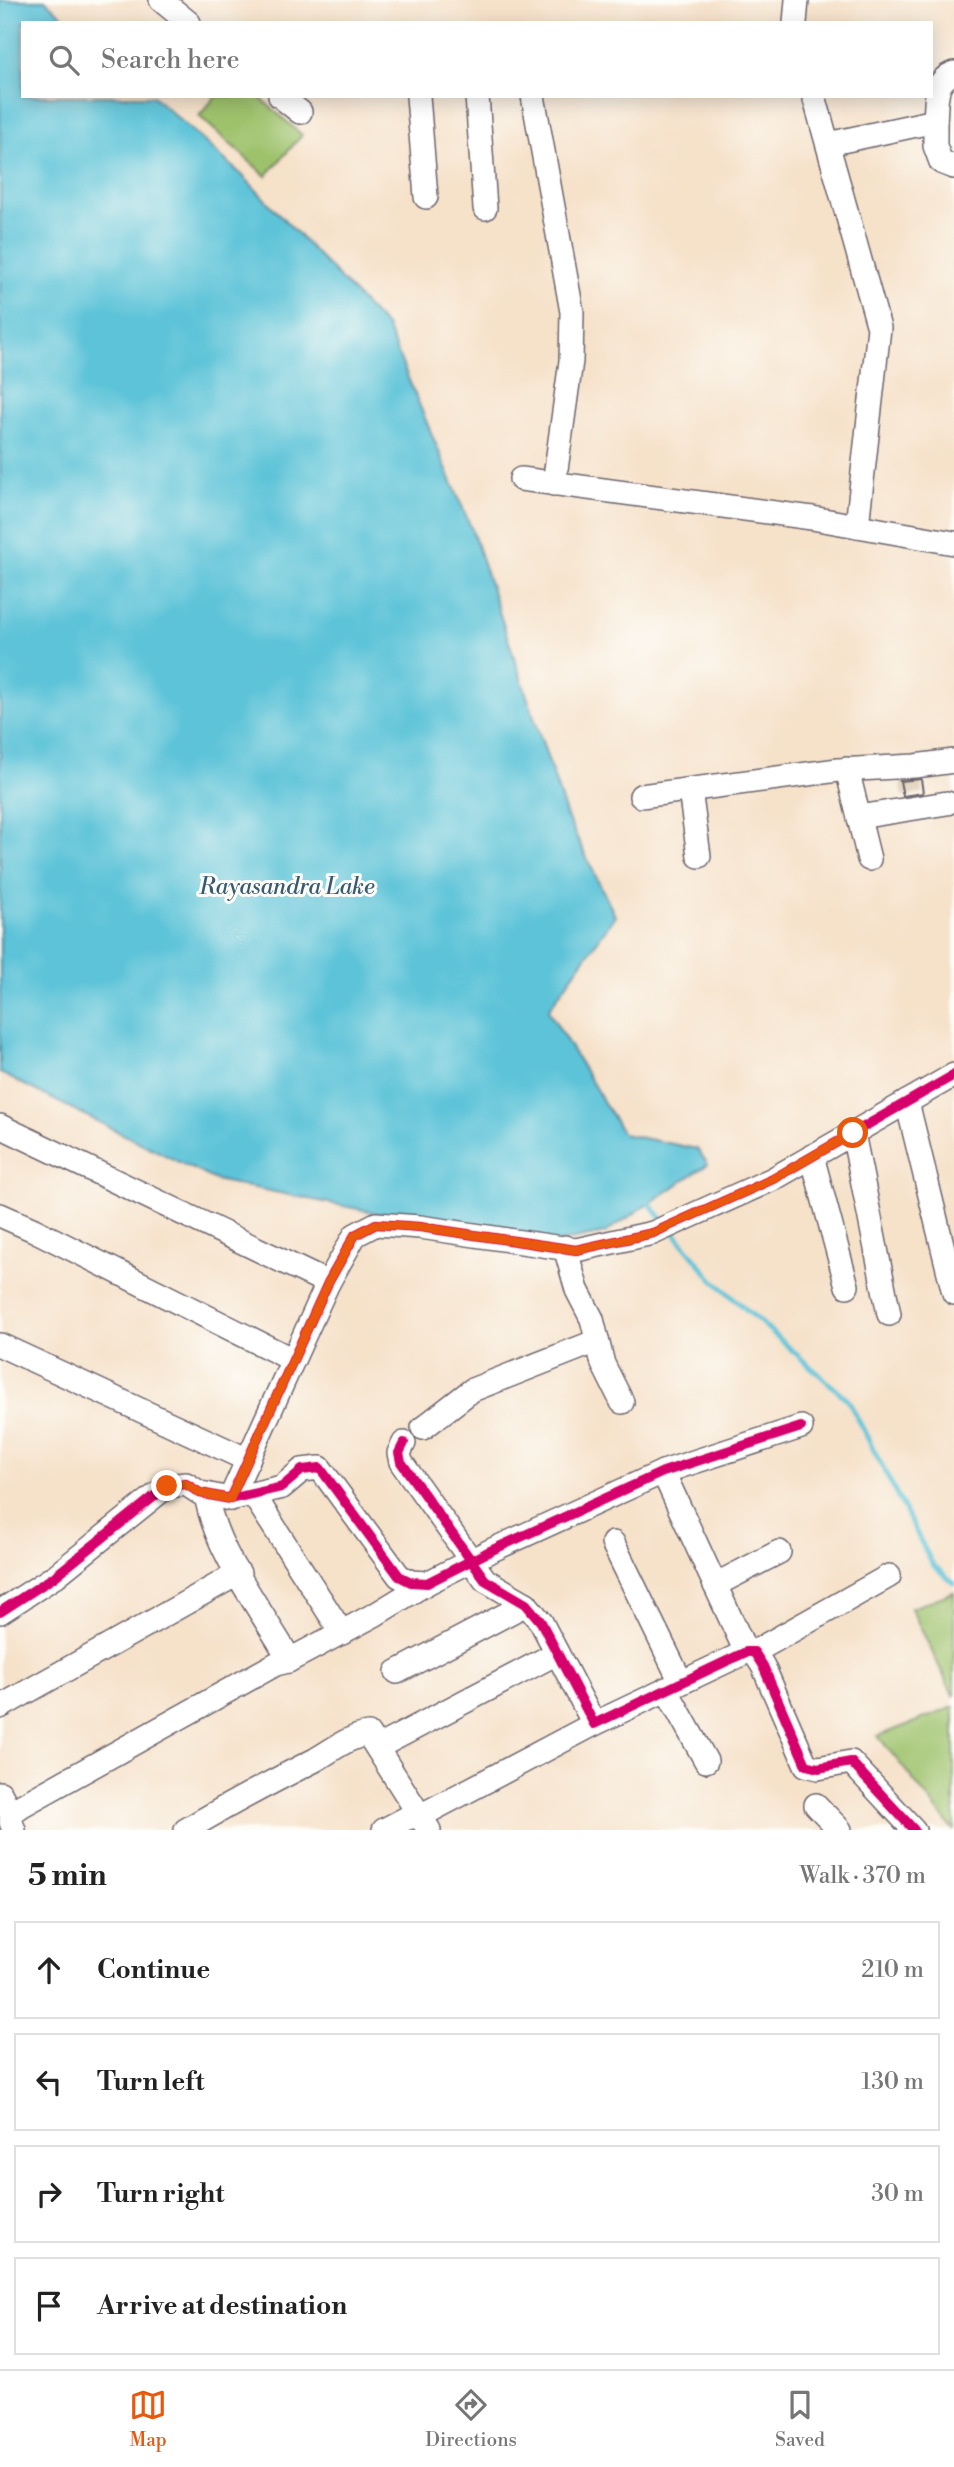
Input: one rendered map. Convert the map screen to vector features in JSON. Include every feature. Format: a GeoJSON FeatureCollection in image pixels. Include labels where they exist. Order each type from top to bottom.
{"type":"FeatureCollection","features":[{"type":"Feature","properties":{"kind":"street"},"geometry":{"type":"LineString","coordinates":[[161,0],[187,21]]}},
{"type":"Feature","properties":{"kind":"street"},"geometry":{"type":"LineString","coordinates":[[795,21],[797,0]]}},
{"type":"Feature","properties":{"kind":"street"},"geometry":{"type":"LineString","coordinates":[[954,73],[943,78],[938,86],[935,121],[935,146],[938,154],[942,162],[954,167]]}},
{"type":"Feature","properties":{"kind":"street"},"geometry":{"type":"LineString","coordinates":[[282,98],[300,112]]}},
{"type":"Feature","properties":{"kind":"street"},"geometry":{"type":"LineString","coordinates":[[418,98],[426,197]]}},
{"type":"Feature","properties":{"kind":"street"},"geometry":{"type":"LineString","coordinates":[[477,98],[485,208]]}},
{"type":"Feature","properties":{"kind":"street"},"geometry":{"type":"LineString","coordinates":[[533,98],[572,312],[571,361],[554,484]]}},
{"type":"Feature","properties":{"kind":"street"},"geometry":{"type":"LineString","coordinates":[[815,98],[880,328],[857,526]]}},
{"type":"Feature","properties":{"kind":"street"},"geometry":{"type":"LineString","coordinates":[[828,144],[935,121]]}},
{"type":"Feature","properties":{"kind":"street"},"geometry":{"type":"LineString","coordinates":[[521,480],[857,526],[954,543]]}},
{"type":"Feature","properties":{"kind":"street"},"geometry":{"type":"LineString","coordinates":[[641,796],[847,769],[954,761]]}},
{"type":"Feature","properties":{"kind":"street"},"geometry":{"type":"LineString","coordinates":[[847,769],[869,859]]}},
{"type":"Feature","properties":{"kind":"street"},"geometry":{"type":"LineString","coordinates":[[690,790],[699,856]]}},
{"type":"Feature","properties":{"kind":"street"},"geometry":{"type":"LineString","coordinates":[[859,817],[947,803]]}},
{"type":"Feature","properties":{"kind":"street"},"geometry":{"type":"LineString","coordinates":[[230,1499],[328,1283],[355,1235],[376,1224],[420,1227],[576,1250],[653,1233],[773,1179],[954,1075]]}},
{"type":"Feature","properties":{"kind":"street"},"geometry":{"type":"LineString","coordinates":[[907,1102],[954,1293]]}},
{"type":"Feature","properties":{"kind":"street"},"geometry":{"type":"LineString","coordinates":[[0,1126],[328,1283]]}},
{"type":"Feature","properties":{"kind":"street"},"geometry":{"type":"LineString","coordinates":[[853,1133],[889,1314]]}},
{"type":"Feature","properties":{"kind":"street"},"geometry":{"type":"LineString","coordinates":[[812,1156],[847,1286]]}},
{"type":"Feature","properties":{"kind":"street"},"geometry":{"type":"LineString","coordinates":[[0,1215],[293,1360]]}},
{"type":"Feature","properties":{"kind":"street"},"geometry":{"type":"LineString","coordinates":[[565,1247],[577,1290],[592,1319],[603,1364],[622,1402]]}},
{"type":"Feature","properties":{"kind":"street"},"geometry":{"type":"LineString","coordinates":[[423,1428],[472,1390],[597,1341]]}},
{"type":"Feature","properties":{"kind":"street"},"geometry":{"type":"LineString","coordinates":[[0,1345],[248,1460]]}},
{"type":"Feature","properties":{"kind":"street"},"geometry":{"type":"LineString","coordinates":[[12,1822],[21,1805],[276,1664],[288,1661],[342,1633],[470,1561],[663,1472],[801,1427]]}},
{"type":"Feature","properties":{"kind":"street"},"geometry":{"type":"LineString","coordinates":[[404,1443],[399,1453],[401,1462],[470,1561],[485,1580],[526,1604],[541,1622],[594,1724]]}},
{"type":"Feature","properties":{"kind":"street"},"geometry":{"type":"LineString","coordinates":[[0,1612],[54,1577],[167,1486],[186,1484],[200,1493],[230,1499],[282,1487],[302,1470],[320,1468],[399,1576],[411,1582],[427,1583]]}},
{"type":"Feature","properties":{"kind":"street"},"geometry":{"type":"LineString","coordinates":[[663,1472],[715,1585],[750,1652],[763,1666],[806,1765],[818,1768],[851,1762],[914,1830]]}},
{"type":"Feature","properties":{"kind":"street"},"geometry":{"type":"LineString","coordinates":[[206,1494],[209,1514],[218,1539],[288,1661]]}},
{"type":"Feature","properties":{"kind":"street"},"geometry":{"type":"LineString","coordinates":[[253,1494],[342,1633]]}},
{"type":"Feature","properties":{"kind":"street"},"geometry":{"type":"LineString","coordinates":[[613,1543],[706,1761]]}},
{"type":"Feature","properties":{"kind":"street"},"geometry":{"type":"LineString","coordinates":[[715,1585],[779,1552]]}},
{"type":"Feature","properties":{"kind":"street"},"geometry":{"type":"LineString","coordinates":[[0,1707],[239,1573]]}},
{"type":"Feature","properties":{"kind":"street"},"geometry":{"type":"LineString","coordinates":[[384,1830],[407,1818],[425,1823],[594,1724],[750,1652],[889,1576]]}},
{"type":"Feature","properties":{"kind":"street"},"geometry":{"type":"LineString","coordinates":[[397,1672],[526,1604]]}},
{"type":"Feature","properties":{"kind":"street"},"geometry":{"type":"LineString","coordinates":[[378,1747],[557,1653]]}},
{"type":"Feature","properties":{"kind":"street"},"geometry":{"type":"LineString","coordinates":[[186,1830],[353,1736],[368,1734],[425,1823]]}},
{"type":"Feature","properties":{"kind":"street"},"geometry":{"type":"LineString","coordinates":[[0,1793],[12,1822]]}},
{"type":"Feature","properties":{"kind":"street"},"geometry":{"type":"LineString","coordinates":[[816,1805],[840,1830]]}},
{"type":"Feature","properties":{"kind":"green space"},"geometry":{"type":"Polygon","coordinates":[[[214,98],[260,98],[302,135],[266,176],[199,116],[214,98]]]}},
{"type":"Feature","properties":{"kind":"green space"},"geometry":{"type":"Polygon","coordinates":[[[954,1592],[954,1697],[911,1608],[954,1592]]]}},
{"type":"Feature","properties":{"kind":"green space"},"geometry":{"type":"Polygon","coordinates":[[[954,1707],[954,1830],[953,1830],[878,1736],[954,1707]]]}},
{"type":"Feature","properties":{"kind":"water","name":"Rayasandra Lake"},"geometry":{"type":"Polygon","coordinates":[[[0,0],[45,0],[68,21],[21,21],[21,98],[155,98],[242,175],[387,328],[472,530],[567,817],[615,916],[548,1010],[623,1134],[697,1149],[708,1164],[605,1233],[540,1246],[215,1180],[0,1073],[0,0]]]}},
{"type":"Feature","properties":{"kind":"building"},"geometry":{"type":"Polygon","coordinates":[[[921,779],[923,793],[903,796],[900,781],[921,779]]]}},
{"type":"Feature","properties":{"kind":"waterway"},"geometry":{"type":"LineString","coordinates":[[645,1198],[663,1220]]}},
{"type":"Feature","properties":{"kind":"waterway"},"geometry":{"type":"LineString","coordinates":[[672,1230],[712,1279],[848,1400],[933,1565],[954,1583]]}},
{"type":"Feature","properties":{"kind":"cycle path"},"geometry":{"type":"LineString","coordinates":[[230,1499],[328,1283],[355,1235],[376,1224],[420,1227],[576,1250],[653,1233],[773,1179],[954,1075]]}},
{"type":"Feature","properties":{"kind":"cycle path"},"geometry":{"type":"LineString","coordinates":[[0,1612],[54,1577],[167,1486],[186,1484],[200,1493],[230,1499],[282,1487],[302,1470],[320,1468],[399,1576],[411,1582],[427,1583],[490,1551],[663,1472],[801,1427]]}},
{"type":"Feature","properties":{"kind":"cycle path"},"geometry":{"type":"LineString","coordinates":[[404,1443],[399,1453],[401,1462],[485,1580],[526,1604],[541,1622],[594,1724],[746,1652],[754,1652],[763,1666],[806,1765],[818,1768],[851,1762],[914,1830]]}},
{"type":"Feature","properties":{"kind":"route"},"geometry":{"type":"LineString","coordinates":[[167,1486],[186,1484],[200,1493],[230,1499],[328,1283],[355,1235],[376,1224],[420,1227],[576,1250],[653,1233],[773,1179],[853,1133]]}}]}
